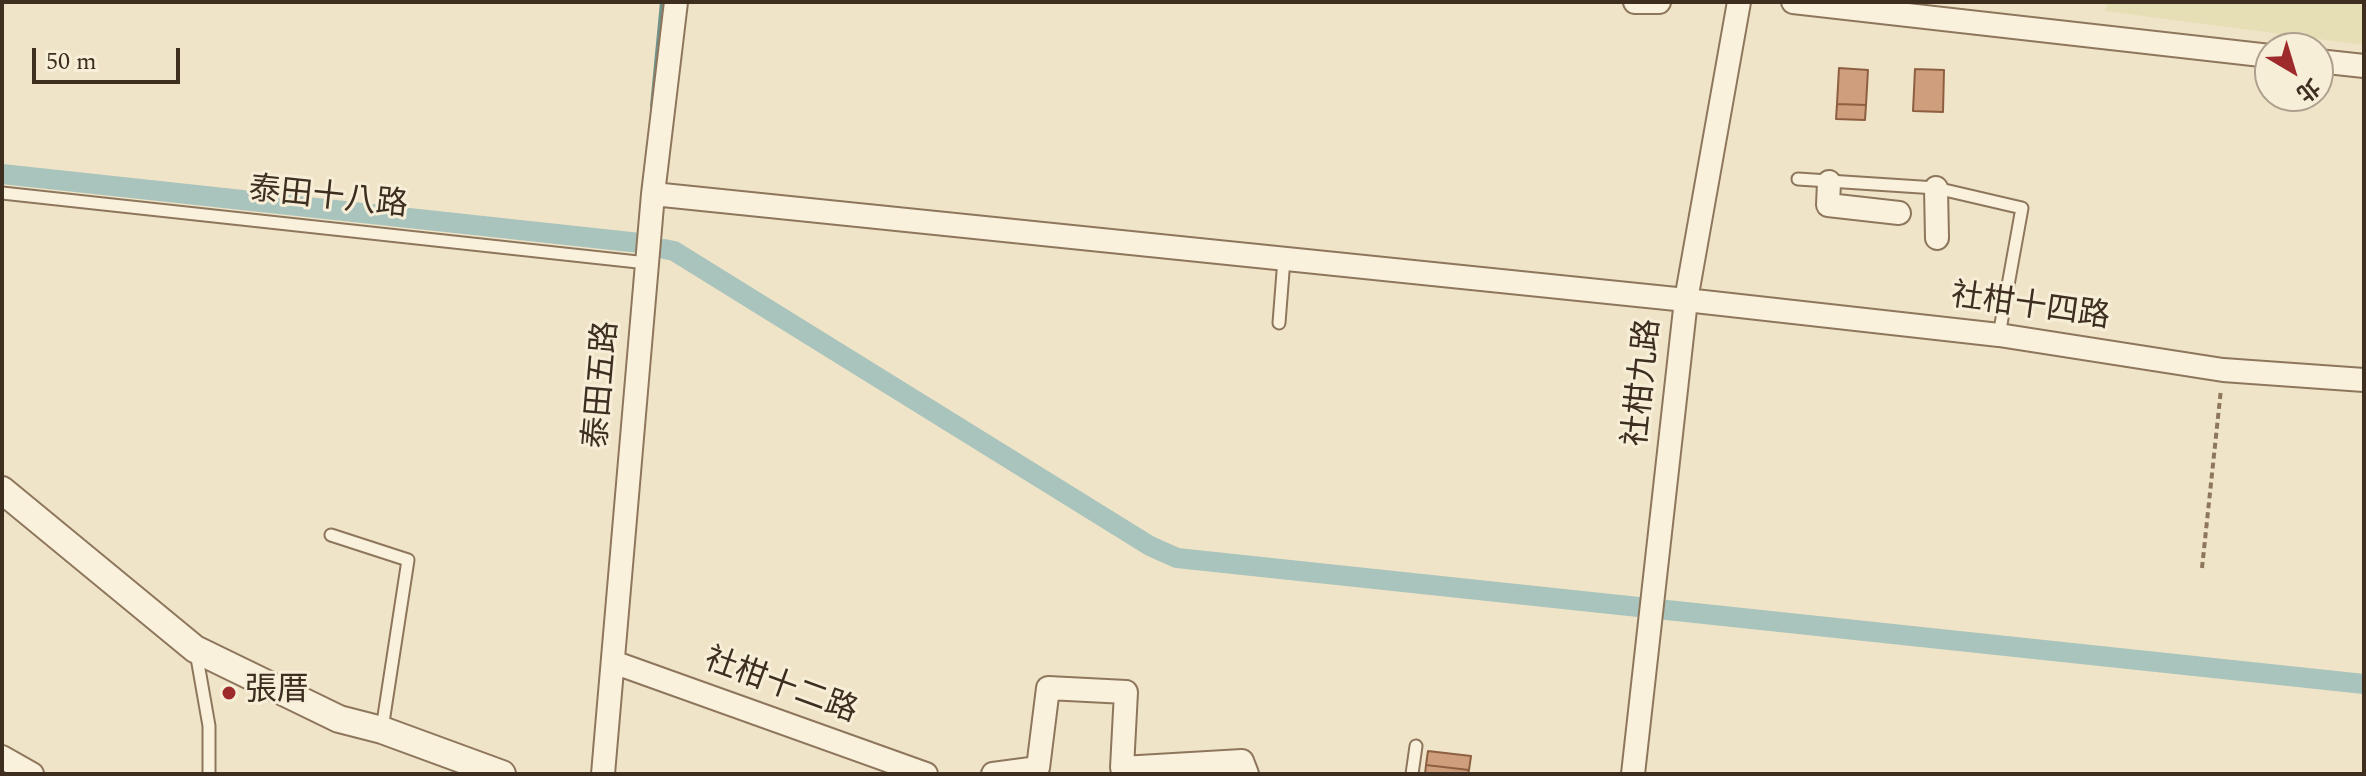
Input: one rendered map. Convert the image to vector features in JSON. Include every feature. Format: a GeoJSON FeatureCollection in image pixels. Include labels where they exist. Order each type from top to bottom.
{"type":"FeatureCollection","features":[{"type":"Feature","properties":{"kind":"street","name":"泰田五路"},"geometry":{"type":"LineString","coordinates":[[603,774],[653,194],[676,2]]}},
{"type":"Feature","properties":{"kind":"street"},"geometry":{"type":"LineString","coordinates":[[1635,2],[1659,2]]}},
{"type":"Feature","properties":{"kind":"street","name":"社柑九路"},"geometry":{"type":"LineString","coordinates":[[1633,774],[1686,300],[1739,2]]}},
{"type":"Feature","properties":{"kind":"street"},"geometry":{"type":"LineString","coordinates":[[1793,2],[2254,54]]}},
{"type":"Feature","properties":{"kind":"street"},"geometry":{"type":"LineString","coordinates":[[2334,63],[2364,66]]}},
{"type":"Feature","properties":{"kind":"street"},"geometry":{"type":"LineString","coordinates":[[1829,182],[1828,205],[1899,213]]}},
{"type":"Feature","properties":{"kind":"street"},"geometry":{"type":"LineString","coordinates":[[1936,188],[1937,238]]}},
{"type":"Feature","properties":{"kind":"street","name":"社柑十四路"},"geometry":{"type":"LineString","coordinates":[[653,194],[1686,300],[1999,335],[2223,370],[2364,380]]}},
{"type":"Feature","properties":{"kind":"street"},"geometry":{"type":"LineString","coordinates":[[2,490],[195,649],[339,719],[382,730],[502,774]]}},
{"type":"Feature","properties":{"kind":"street","name":"社柑十二路"},"geometry":{"type":"LineString","coordinates":[[613,662],[926,774]]}},
{"type":"Feature","properties":{"kind":"street"},"geometry":{"type":"LineString","coordinates":[[993,774],[1038,768],[1048,688],[1126,692],[1122,768],[1242,761],[1247,774]]}},
{"type":"Feature","properties":{"kind":"street"},"geometry":{"type":"LineString","coordinates":[[2,757],[32,774]]}},
{"type":"Feature","properties":{"kind":"lane"},"geometry":{"type":"LineString","coordinates":[[1798,179],[1936,188],[2022,208],[1999,335]]}},
{"type":"Feature","properties":{"kind":"lane","name":"泰田十八路"},"geometry":{"type":"LineString","coordinates":[[2,193],[647,263]]}},
{"type":"Feature","properties":{"kind":"lane"},"geometry":{"type":"LineString","coordinates":[[1279,323],[1284,259]]}},
{"type":"Feature","properties":{"kind":"lane"},"geometry":{"type":"LineString","coordinates":[[331,535],[408,560],[382,730]]}},
{"type":"Feature","properties":{"kind":"lane"},"geometry":{"type":"LineString","coordinates":[[195,649],[209,726],[209,774]]}},
{"type":"Feature","properties":{"kind":"lane"},"geometry":{"type":"LineString","coordinates":[[1412,774],[1416,746]]}},
{"type":"Feature","properties":{"kind":"path"},"geometry":{"type":"LineString","coordinates":[[2202,568],[2223,370]]}},
{"type":"Feature","properties":{"kind":"shaded area"},"geometry":{"type":"Polygon","coordinates":[[[2107,2],[2364,2],[2364,45],[2334,41],[2334,32],[2265,32],[2105,11],[2107,2]]]}},
{"type":"Feature","properties":{"kind":"building"},"geometry":{"type":"Polygon","coordinates":[[[1839,68],[1868,70],[1866,105],[1837,104],[1839,68]]]}},
{"type":"Feature","properties":{"kind":"building"},"geometry":{"type":"Polygon","coordinates":[[[1915,69],[1944,70],[1943,112],[1913,111],[1915,69]]]}},
{"type":"Feature","properties":{"kind":"building"},"geometry":{"type":"Polygon","coordinates":[[[1837,104],[1866,105],[1865,120],[1836,119],[1837,104]]]}},
{"type":"Feature","properties":{"kind":"building"},"geometry":{"type":"Polygon","coordinates":[[[1428,751],[1471,756],[1469,770],[1426,765],[1428,751]]]}},
{"type":"Feature","properties":{"kind":"building"},"geometry":{"type":"Polygon","coordinates":[[[1426,765],[1469,770],[1468,774],[1425,774],[1426,765]]]}},
{"type":"Feature","properties":{"kind":"waterway"},"geometry":{"type":"LineString","coordinates":[[653,106],[663,2]]}},
{"type":"Feature","properties":{"kind":"waterway"},"geometry":{"type":"LineString","coordinates":[[2,174],[640,243]]}},
{"type":"Feature","properties":{"kind":"waterway"},"geometry":{"type":"LineString","coordinates":[[664,249],[674,251],[1150,546],[1177,558],[2364,684]]}},
{"type":"Feature","properties":{"kind":"place","name":"張厝"},"geometry":{"type":"Point","coordinates":[229,693]}}]}
